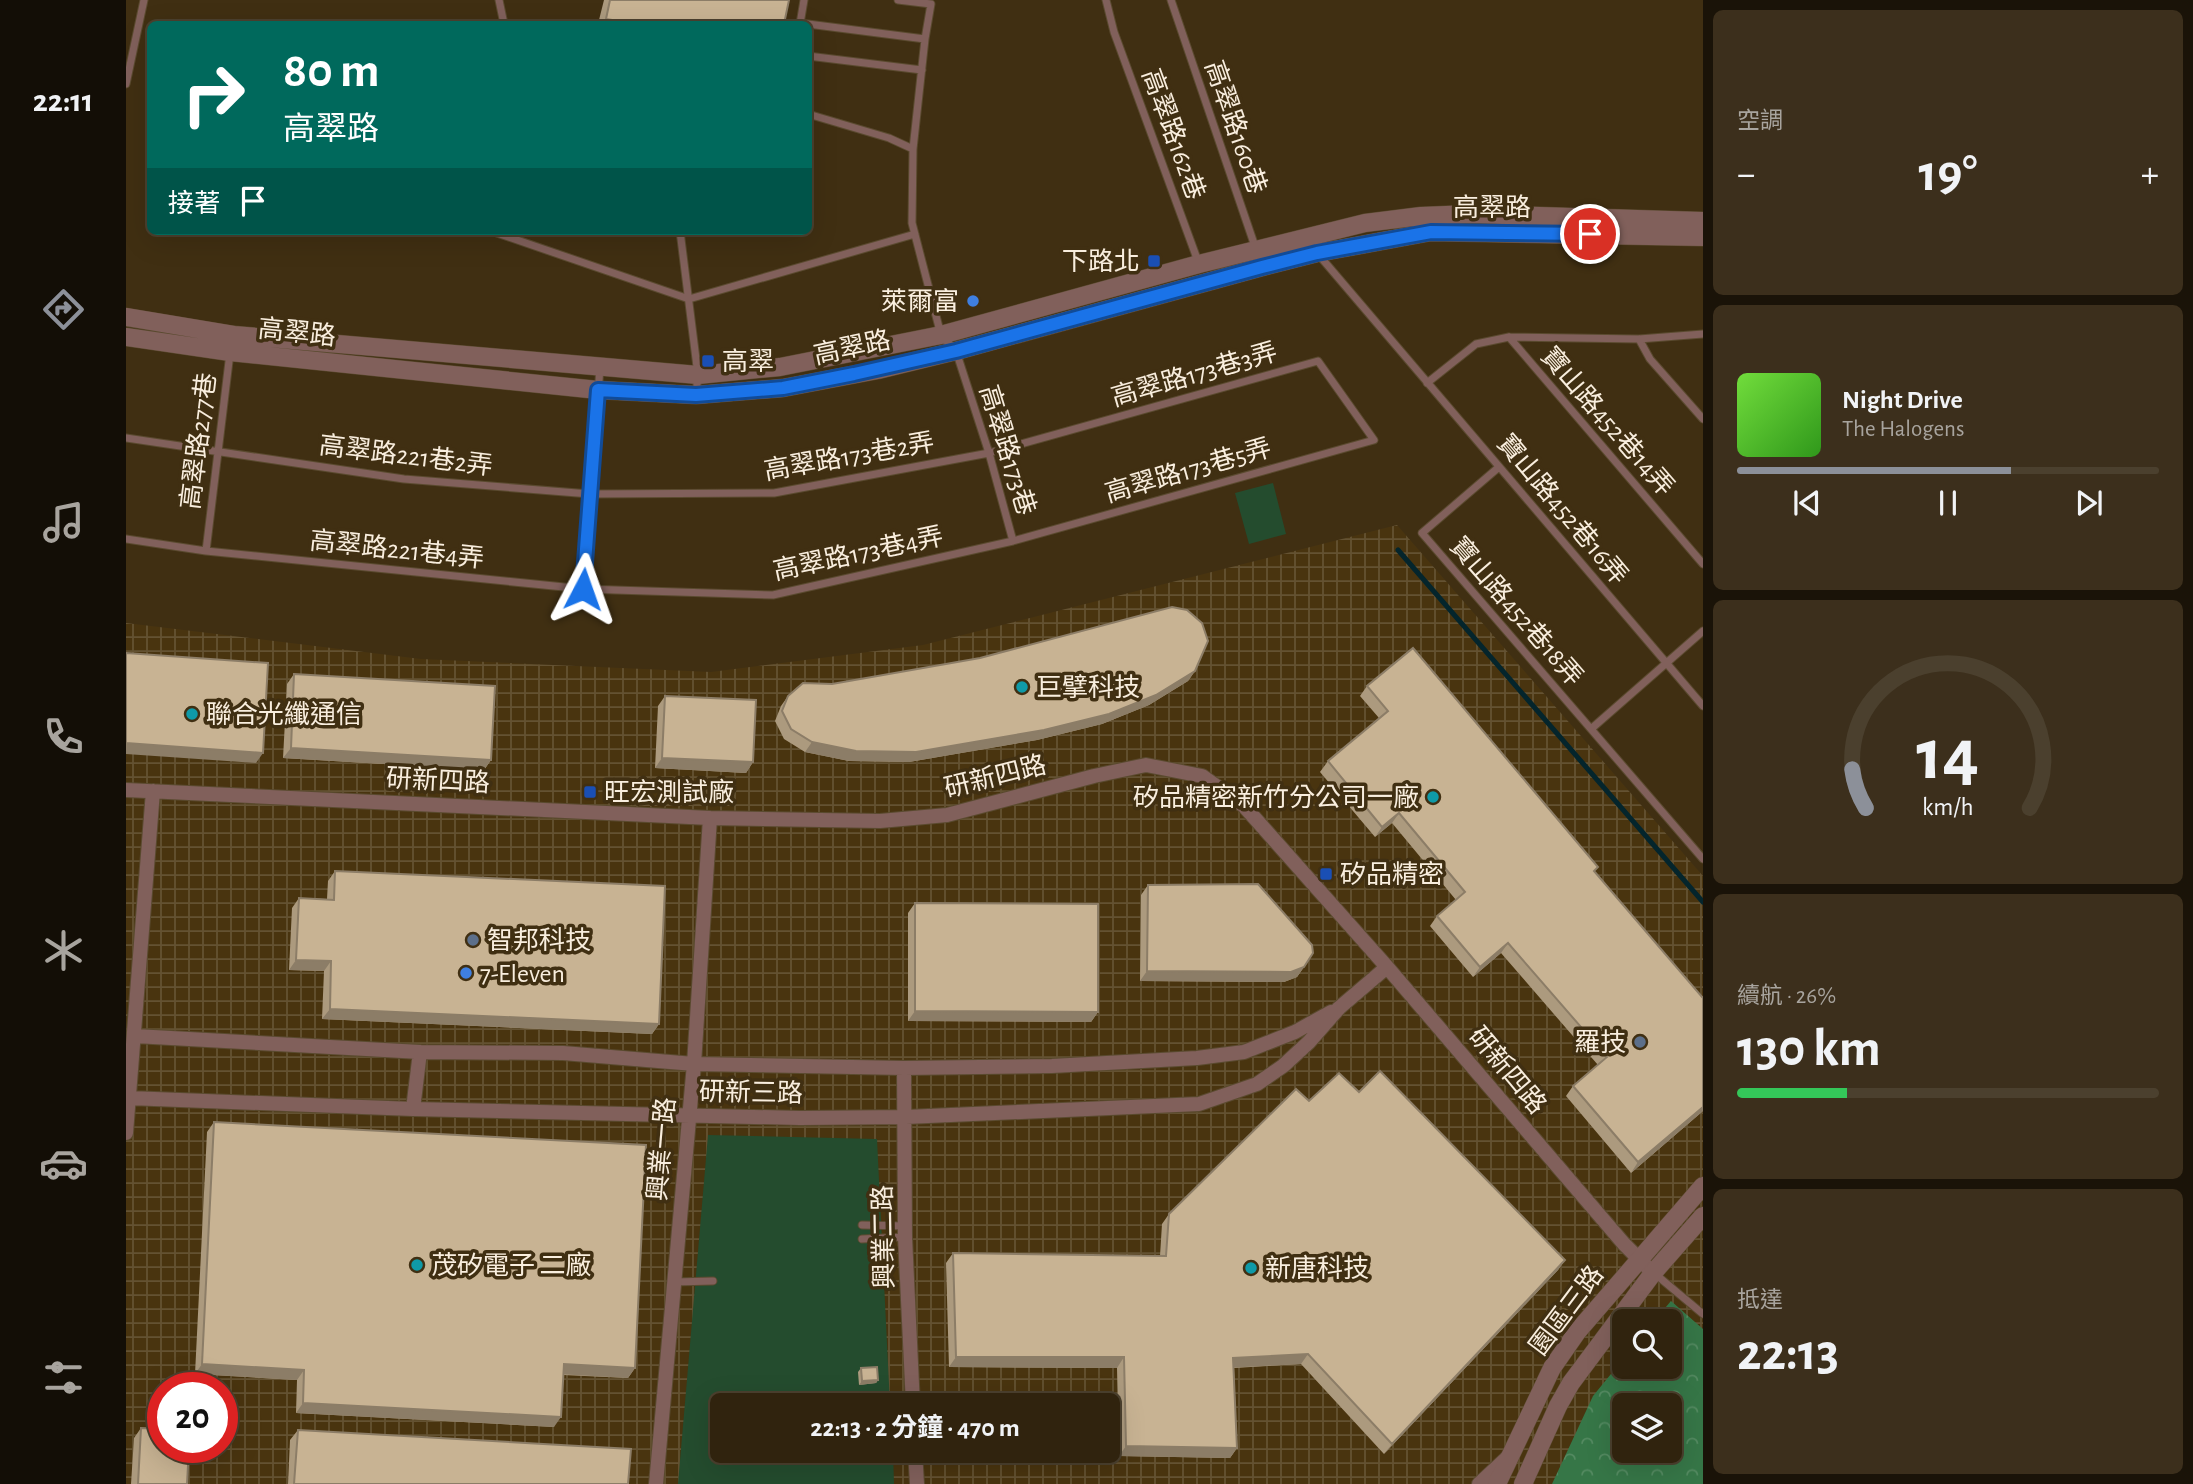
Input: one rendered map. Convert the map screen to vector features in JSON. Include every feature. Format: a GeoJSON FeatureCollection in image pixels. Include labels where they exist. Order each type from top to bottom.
{"type":"FeatureCollection","features":[{"type":"Feature","properties":{"kind":"street","name":"高翠路"},"geometry":{"type":"LineString","coordinates":[[126,337],[698,375],[780,367],[941,335],[1203,273],[1259,258],[1305,238],[1366,223],[1459,215],[1703,221]]}},
{"type":"Feature","properties":{"kind":"street","name":"高翠路"},"geometry":{"type":"LineString","coordinates":[[1259,258],[1317,253],[1431,232],[1703,237]]}},
{"type":"Feature","properties":{"kind":"street","name":"高翠路"},"geometry":{"type":"LineString","coordinates":[[126,317],[232,344],[598,390],[696,395],[783,388],[878,370],[956,351],[1203,273]]}},
{"type":"Feature","properties":{"kind":"street","name":"研新四路"},"geometry":{"type":"LineString","coordinates":[[126,790],[710,818],[880,821],[947,815],[1146,765],[1202,776],[1244,806],[1653,1273]]}},
{"type":"Feature","properties":{"kind":"street"},"geometry":{"type":"LineString","coordinates":[[126,1133],[153,791]]}},
{"type":"Feature","properties":{"kind":"street","name":"興業一路"},"geometry":{"type":"LineString","coordinates":[[656,1484],[694,1064],[710,818]]}},
{"type":"Feature","properties":{"kind":"street","name":"研新三路"},"geometry":{"type":"LineString","coordinates":[[129,1098],[413,1109],[906,1118],[1199,1104],[1256,1084],[1265,1078],[1309,1042],[1339,1009],[1387,967]]}},
{"type":"Feature","properties":{"kind":"street","name":"研新三路"},"geometry":{"type":"LineString","coordinates":[[135,1036],[420,1052],[563,1053],[694,1064],[904,1069],[1052,1066],[1197,1058],[1244,1052],[1295,1032],[1339,1009]]}},
{"type":"Feature","properties":{"kind":"street"},"geometry":{"type":"LineString","coordinates":[[413,1109],[420,1052]]}},
{"type":"Feature","properties":{"kind":"street","name":"興業二路"},"geometry":{"type":"LineString","coordinates":[[904,1069],[906,1231],[913,1393]]}},
{"type":"Feature","properties":{"kind":"street","name":"園區三路"},"geometry":{"type":"LineString","coordinates":[[1497,1484],[1552,1368],[1577,1332],[1703,1186]]}},
{"type":"Feature","properties":{"kind":"street","name":"園區三路"},"geometry":{"type":"LineString","coordinates":[[1523,1484],[1571,1383],[1653,1273],[1703,1216]]}},
{"type":"Feature","properties":{"kind":"street"},"geometry":{"type":"LineString","coordinates":[[1479,1484],[1511,1454]]}},
{"type":"Feature","properties":{"kind":"street"},"geometry":{"type":"LineString","coordinates":[[916,1463],[917,1484]]}},
{"type":"Feature","properties":{"kind":"lane"},"geometry":{"type":"LineString","coordinates":[[126,84],[144,0]]}},
{"type":"Feature","properties":{"kind":"lane"},"geometry":{"type":"LineString","coordinates":[[499,0],[503,21]]}},
{"type":"Feature","properties":{"kind":"lane"},"geometry":{"type":"LineString","coordinates":[[800,21],[804,0]]}},
{"type":"Feature","properties":{"kind":"lane"},"geometry":{"type":"LineString","coordinates":[[898,0],[932,4],[925,39],[913,149],[912,223],[941,335]]}},
{"type":"Feature","properties":{"kind":"lane","name":"高翠路162巷"},"geometry":{"type":"LineString","coordinates":[[1106,0],[1114,32],[1203,273]]}},
{"type":"Feature","properties":{"kind":"lane","name":"高翠路160巷"},"geometry":{"type":"LineString","coordinates":[[1171,0],[1259,258]]}},
{"type":"Feature","properties":{"kind":"lane"},"geometry":{"type":"LineString","coordinates":[[812,25],[925,39]]}},
{"type":"Feature","properties":{"kind":"lane"},"geometry":{"type":"LineString","coordinates":[[812,56],[922,70]]}},
{"type":"Feature","properties":{"kind":"lane"},"geometry":{"type":"LineString","coordinates":[[812,115],[889,138],[913,149]]}},
{"type":"Feature","properties":{"kind":"lane"},"geometry":{"type":"LineString","coordinates":[[503,235],[689,299],[915,234]]}},
{"type":"Feature","properties":{"kind":"lane"},"geometry":{"type":"LineString","coordinates":[[681,235],[698,375],[696,395]]}},
{"type":"Feature","properties":{"kind":"lane","name":"寶山路452巷16弄"},"geometry":{"type":"LineString","coordinates":[[1305,238],[1703,706]]}},
{"type":"Feature","properties":{"kind":"lane"},"geometry":{"type":"LineString","coordinates":[[1427,383],[1476,344],[1508,337],[1639,339],[1703,334]]}},
{"type":"Feature","properties":{"kind":"lane","name":"高翠路173巷"},"geometry":{"type":"LineString","coordinates":[[941,335],[956,351],[989,453],[1013,541]]}},
{"type":"Feature","properties":{"kind":"lane","name":"寶山路452巷14弄"},"geometry":{"type":"LineString","coordinates":[[1508,337],[1703,564]]}},
{"type":"Feature","properties":{"kind":"lane"},"geometry":{"type":"LineString","coordinates":[[1639,339],[1650,359],[1703,419]]}},
{"type":"Feature","properties":{"kind":"lane","name":"高翠路277巷"},"geometry":{"type":"LineString","coordinates":[[206,551],[232,344]]}},
{"type":"Feature","properties":{"kind":"lane","name":"高翠路173巷3弄"},"geometry":{"type":"LineString","coordinates":[[989,453],[1318,361],[1374,440]]}},
{"type":"Feature","properties":{"kind":"lane"},"geometry":{"type":"LineString","coordinates":[[583,589],[600,368]]}},
{"type":"Feature","properties":{"kind":"lane","name":"高翠路221巷2弄"},"geometry":{"type":"LineString","coordinates":[[126,438],[404,479],[590,494]]}},
{"type":"Feature","properties":{"kind":"lane","name":"高翠路173巷5弄"},"geometry":{"type":"LineString","coordinates":[[1013,541],[1374,440]]}},
{"type":"Feature","properties":{"kind":"lane","name":"高翠路173巷2弄"},"geometry":{"type":"LineString","coordinates":[[590,494],[774,493],[989,453]]}},
{"type":"Feature","properties":{"kind":"lane","name":"寶山路452巷18弄"},"geometry":{"type":"LineString","coordinates":[[1499,467],[1422,533],[1591,729]]}},
{"type":"Feature","properties":{"kind":"lane","name":"高翠路221巷4弄"},"geometry":{"type":"LineString","coordinates":[[126,539],[206,551],[583,589]]}},
{"type":"Feature","properties":{"kind":"lane","name":"高翠路173巷4弄"},"geometry":{"type":"LineString","coordinates":[[583,589],[772,595],[1013,541]]}},
{"type":"Feature","properties":{"kind":"lane"},"geometry":{"type":"LineString","coordinates":[[1703,631],[1591,729],[1703,859]]}},
{"type":"Feature","properties":{"kind":"lane"},"geometry":{"type":"LineString","coordinates":[[862,1225],[906,1231]]}},
{"type":"Feature","properties":{"kind":"lane"},"geometry":{"type":"LineString","coordinates":[[862,1239],[906,1231]]}},
{"type":"Feature","properties":{"kind":"lane"},"geometry":{"type":"LineString","coordinates":[[1653,1273],[1703,1314]]}},
{"type":"Feature","properties":{"kind":"lane"},"geometry":{"type":"LineString","coordinates":[[674,1282],[713,1282]]}},
{"type":"Feature","properties":{"kind":"shaded area"},"geometry":{"type":"Polygon","coordinates":[[[1397,525],[1703,876],[1703,1484],[126,1484],[126,623],[421,659],[711,672],[923,645],[1397,525]]]}},
{"type":"Feature","properties":{"kind":"green space"},"geometry":{"type":"Polygon","coordinates":[[[1273,483],[1286,534],[1249,544],[1235,493],[1273,483]]]}},
{"type":"Feature","properties":{"kind":"green space"},"geometry":{"type":"Polygon","coordinates":[[[708,1135],[877,1139],[889,1393],[710,1393],[710,1463],[893,1463],[894,1484],[678,1484],[708,1135]]]}},
{"type":"Feature","properties":{"kind":"green space"},"geometry":{"type":"Polygon","coordinates":[[[1671,1301],[1680,1309],[1664,1309],[1671,1301]]]}},
{"type":"Feature","properties":{"kind":"green space"},"geometry":{"type":"Polygon","coordinates":[[[1682,1311],[1703,1329],[1703,1484],[1552,1484],[1593,1396],[1612,1373],[1612,1379],[1682,1379],[1682,1311]]]}},
{"type":"Feature","properties":{"kind":"building"},"geometry":{"type":"Polygon","coordinates":[[[610,0],[789,0],[785,21],[606,19],[610,0]]]}},
{"type":"Feature","properties":{"kind":"building","name":"巨擘科技"},"geometry":{"type":"Polygon","coordinates":[[[1172,607],[1187,610],[1202,623],[1208,641],[1195,671],[1156,695],[1109,714],[1044,730],[916,752],[856,751],[812,742],[791,729],[782,711],[788,696],[803,683],[832,684],[980,658],[1172,607]]]}},
{"type":"Feature","properties":{"kind":"building"},"geometry":{"type":"Polygon","coordinates":[[[1413,648],[1598,867],[1594,871],[1703,998],[1703,1107],[1638,1162],[1573,1086],[1607,1057],[1508,943],[1480,967],[1437,916],[1465,892],[1399,813],[1382,827],[1328,761],[1388,711],[1367,686],[1413,648]]]}},
{"type":"Feature","properties":{"kind":"building","name":"聯合光纖通信"},"geometry":{"type":"Polygon","coordinates":[[[126,653],[268,663],[263,753],[126,743],[126,653]]]}},
{"type":"Feature","properties":{"kind":"building"},"geometry":{"type":"Polygon","coordinates":[[[294,674],[495,686],[491,760],[291,748],[294,674]]]}},
{"type":"Feature","properties":{"kind":"building"},"geometry":{"type":"Polygon","coordinates":[[[665,696],[756,700],[753,762],[662,758],[665,696]]]}},
{"type":"Feature","properties":{"kind":"building","name":"智邦科技"},"geometry":{"type":"Polygon","coordinates":[[[335,871],[665,886],[659,1024],[330,1009],[331,961],[296,960],[299,898],[334,900],[335,871]]]}},
{"type":"Feature","properties":{"kind":"building"},"geometry":{"type":"Polygon","coordinates":[[[1258,884],[1312,945],[1313,953],[1304,967],[1291,972],[1147,971],[1148,885],[1258,884]]]}},
{"type":"Feature","properties":{"kind":"building"},"geometry":{"type":"Polygon","coordinates":[[[915,903],[1098,904],[1098,1012],[915,1011],[915,903]]]}},
{"type":"Feature","properties":{"kind":"building","name":"新唐科技"},"geometry":{"type":"Polygon","coordinates":[[[1380,1071],[1565,1260],[1392,1444],[1308,1354],[1233,1358],[1237,1448],[1126,1446],[1124,1357],[956,1357],[953,1253],[1166,1256],[1169,1214],[1296,1089],[1309,1101],[1339,1073],[1359,1092],[1380,1071]]]}},
{"type":"Feature","properties":{"kind":"building","name":"茂矽電子 二廠"},"geometry":{"type":"Polygon","coordinates":[[[214,1122],[646,1145],[635,1368],[564,1364],[561,1417],[303,1403],[304,1370],[202,1364],[214,1122]]]}},
{"type":"Feature","properties":{"kind":"building"},"geometry":{"type":"Polygon","coordinates":[[[877,1367],[878,1380],[862,1381],[861,1368],[877,1367]]]}},
{"type":"Feature","properties":{"kind":"building"},"geometry":{"type":"Polygon","coordinates":[[[141,1428],[147,1428],[147,1463],[188,1463],[187,1484],[138,1484],[141,1428]]]}},
{"type":"Feature","properties":{"kind":"building"},"geometry":{"type":"Polygon","coordinates":[[[298,1430],[631,1449],[628,1484],[294,1484],[298,1430]]]}},
{"type":"Feature","properties":{"kind":"waterway"},"geometry":{"type":"LineString","coordinates":[[1398,550],[1703,902]]}},
{"type":"Feature","properties":{"kind":"place","name":"下路北"},"geometry":{"type":"Point","coordinates":[1154,261]}},
{"type":"Feature","properties":{"kind":"place","name":"萊爾富"},"geometry":{"type":"Point","coordinates":[973,301]}},
{"type":"Feature","properties":{"kind":"place","name":"高翠"},"geometry":{"type":"Point","coordinates":[708,361]}},
{"type":"Feature","properties":{"kind":"place","name":"巨擘科技"},"geometry":{"type":"Point","coordinates":[1022,687]}},
{"type":"Feature","properties":{"kind":"place","name":"聯合光纖通信"},"geometry":{"type":"Point","coordinates":[192,714]}},
{"type":"Feature","properties":{"kind":"place","name":"旺宏測試廠"},"geometry":{"type":"Point","coordinates":[590,792]}},
{"type":"Feature","properties":{"kind":"place","name":"矽品精密新竹分公司一廠"},"geometry":{"type":"Point","coordinates":[1433,797]}},
{"type":"Feature","properties":{"kind":"place","name":"矽品精密"},"geometry":{"type":"Point","coordinates":[1326,874]}},
{"type":"Feature","properties":{"kind":"place","name":"智邦科技"},"geometry":{"type":"Point","coordinates":[473,940]}},
{"type":"Feature","properties":{"kind":"place","name":"7-Eleven"},"geometry":{"type":"Point","coordinates":[466,973]}},
{"type":"Feature","properties":{"kind":"place","name":"羅技"},"geometry":{"type":"Point","coordinates":[1640,1042]}},
{"type":"Feature","properties":{"kind":"place","name":"茂矽電子 二廠"},"geometry":{"type":"Point","coordinates":[417,1265]}},
{"type":"Feature","properties":{"kind":"place","name":"新唐科技"},"geometry":{"type":"Point","coordinates":[1251,1268]}},
{"type":"Feature","properties":{"kind":"route"},"geometry":{"type":"LineString","coordinates":[[583,589],[598,390],[696,395],[783,388],[878,370],[956,351],[1317,253],[1431,232],[1590,234]]}}]}
